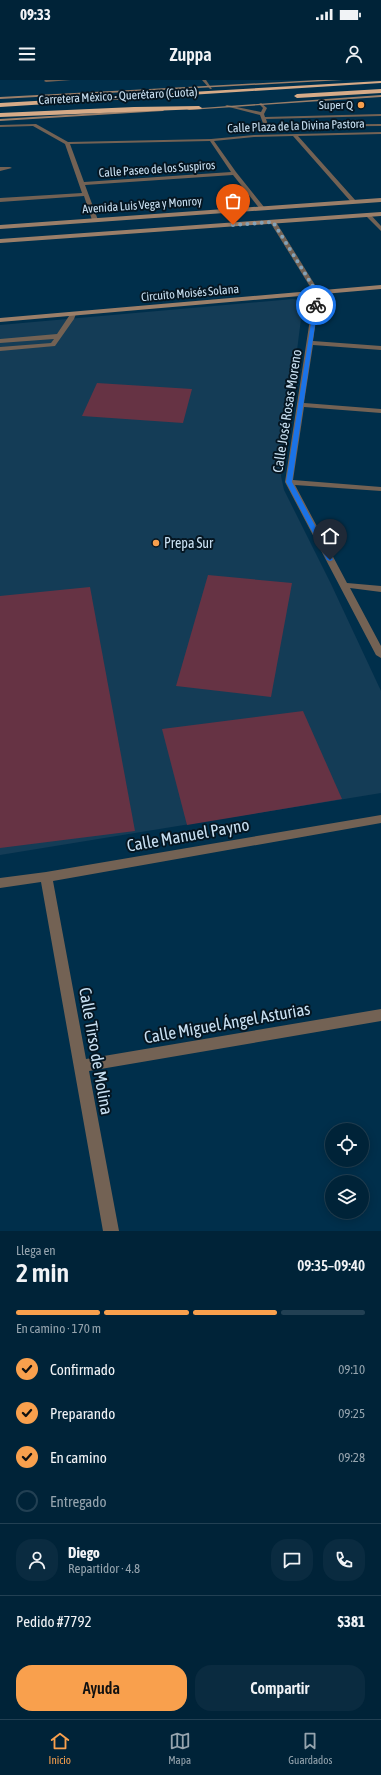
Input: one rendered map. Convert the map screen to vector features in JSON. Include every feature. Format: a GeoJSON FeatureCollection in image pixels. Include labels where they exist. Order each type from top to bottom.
{"type":"FeatureCollection","features":[{"type":"Feature","properties":{"kind":"highway","name":"Carretera México - Querétaro (Cuota)"},"geometry":{"type":"LineString","coordinates":[[0,105],[381,82]]}},
{"type":"Feature","properties":{"kind":"highway"},"geometry":{"type":"LineString","coordinates":[[262,98],[381,91]]}},
{"type":"Feature","properties":{"kind":"highway"},"geometry":{"type":"LineString","coordinates":[[222,100],[230,100]]}},
{"type":"Feature","properties":{"kind":"highway","name":"Carretera México - Querétaro (Cuota)"},"geometry":{"type":"LineString","coordinates":[[0,114],[190,102]]}},
{"type":"Feature","properties":{"kind":"highway"},"geometry":{"type":"LineString","coordinates":[[0,114],[199,108]]}},
{"type":"Feature","properties":{"kind":"main road"},"geometry":{"type":"LineString","coordinates":[[0,98],[341,80]]}},
{"type":"Feature","properties":{"kind":"main road"},"geometry":{"type":"LineString","coordinates":[[0,120],[381,96]]}},
{"type":"Feature","properties":{"kind":"main road","name":"Avenida Luis Vega y Monroy"},"geometry":{"type":"LineString","coordinates":[[0,241],[196,220],[262,208],[381,200]]}},
{"type":"Feature","properties":{"kind":"main road","name":"Avenida Luis Vega y Monroy"},"geometry":{"type":"LineString","coordinates":[[0,227],[94,220],[273,222],[381,214]]}},
{"type":"Feature","properties":{"kind":"main road","name":"Circuito Moisés Solana"},"geometry":{"type":"LineString","coordinates":[[0,320],[381,287]]}},
{"type":"Feature","properties":{"kind":"street"},"geometry":{"type":"LineString","coordinates":[[46,81],[69,80]]}},
{"type":"Feature","properties":{"kind":"street"},"geometry":{"type":"LineString","coordinates":[[204,80],[210,88]]}},
{"type":"Feature","properties":{"kind":"street"},"geometry":{"type":"LineString","coordinates":[[261,104],[265,108],[262,116],[266,126],[381,125]]}},
{"type":"Feature","properties":{"kind":"street"},"geometry":{"type":"LineString","coordinates":[[227,106],[262,116],[381,115]]}},
{"type":"Feature","properties":{"kind":"street"},"geometry":{"type":"LineString","coordinates":[[0,126],[34,126],[67,143],[94,220]]}},
{"type":"Feature","properties":{"kind":"street"},"geometry":{"type":"LineString","coordinates":[[374,133],[381,140]]}},
{"type":"Feature","properties":{"kind":"street","name":"Calle Plaza de la Divina Pastora"},"geometry":{"type":"LineString","coordinates":[[67,143],[212,140],[254,136],[381,133]]}},
{"type":"Feature","properties":{"kind":"street"},"geometry":{"type":"LineString","coordinates":[[294,135],[354,202]]}},
{"type":"Feature","properties":{"kind":"street"},"geometry":{"type":"LineString","coordinates":[[212,140],[234,173],[262,208]]}},
{"type":"Feature","properties":{"kind":"street"},"geometry":{"type":"LineString","coordinates":[[0,169],[10,168]]}},
{"type":"Feature","properties":{"kind":"street","name":"Calle Paseo de los Suspiros"},"geometry":{"type":"LineString","coordinates":[[82,184],[234,173]]}},
{"type":"Feature","properties":{"kind":"street"},"geometry":{"type":"LineString","coordinates":[[0,200],[85,194]]}},
{"type":"Feature","properties":{"kind":"street"},"geometry":{"type":"LineString","coordinates":[[368,215],[381,229]]}},
{"type":"Feature","properties":{"kind":"street"},"geometry":{"type":"LineString","coordinates":[[273,222],[317,293]]}},
{"type":"Feature","properties":{"kind":"street","name":"Calle José Rosas Moreno"},"geometry":{"type":"LineString","coordinates":[[317,293],[311,343],[289,482],[381,655]]}},
{"type":"Feature","properties":{"kind":"street"},"geometry":{"type":"LineString","coordinates":[[0,349],[53,345],[71,319],[72,314]]}},
{"type":"Feature","properties":{"kind":"street"},"geometry":{"type":"LineString","coordinates":[[0,341],[60,336]]}},
{"type":"Feature","properties":{"kind":"street"},"geometry":{"type":"LineString","coordinates":[[311,343],[381,348]]}},
{"type":"Feature","properties":{"kind":"street"},"geometry":{"type":"LineString","coordinates":[[301,404],[381,411]]}},
{"type":"Feature","properties":{"kind":"street"},"geometry":{"type":"LineString","coordinates":[[289,482],[381,489]]}},
{"type":"Feature","properties":{"kind":"street"},"geometry":{"type":"LineString","coordinates":[[344,585],[381,589]]}},
{"type":"Feature","properties":{"kind":"street","name":"Calle Manuel Payno"},"geometry":{"type":"LineString","coordinates":[[0,883],[46,877],[381,819]]}},
{"type":"Feature","properties":{"kind":"street","name":"Calle Tirso de Molina"},"geometry":{"type":"LineString","coordinates":[[46,877],[111,1231]]}},
{"type":"Feature","properties":{"kind":"street","name":"Calle Miguel Ángel Asturias"},"geometry":{"type":"LineString","coordinates":[[80,1066],[381,1015]]}},
{"type":"Feature","properties":{"kind":"shaded area","name":"Prepa Sur"},"geometry":{"type":"Polygon","coordinates":[[[293,299],[299,300],[303,303],[281,476],[284,490],[331,584],[381,691],[381,793],[0,855],[0,325],[293,299]]]}},
{"type":"Feature","properties":{"kind":"shaded area"},"geometry":{"type":"Polygon","coordinates":[[[97,383],[192,389],[183,423],[82,416],[97,383]]]}},
{"type":"Feature","properties":{"kind":"shaded area"},"geometry":{"type":"Polygon","coordinates":[[[208,575],[292,583],[271,697],[176,686],[208,575]]]}},
{"type":"Feature","properties":{"kind":"shaded area"},"geometry":{"type":"Polygon","coordinates":[[[90,587],[135,831],[0,848],[0,596],[90,587]]]}},
{"type":"Feature","properties":{"kind":"shaded area"},"geometry":{"type":"Polygon","coordinates":[[[303,711],[342,799],[187,825],[162,729],[303,711]]]}},
{"type":"Feature","properties":{"kind":"way so far"},"geometry":{"type":"LineString","coordinates":[[233,225],[273,222],[317,293],[316,305]]}},
{"type":"Feature","properties":{"kind":"place","name":"Super Q"},"geometry":{"type":"Point","coordinates":[361,105]}},
{"type":"Feature","properties":{"kind":"place","name":"Prepa Sur"},"geometry":{"type":"Point","coordinates":[156,543]}},
{"type":"Feature","properties":{"kind":"route"},"geometry":{"type":"LineString","coordinates":[[316,305],[289,482],[330,560]]}}]}
